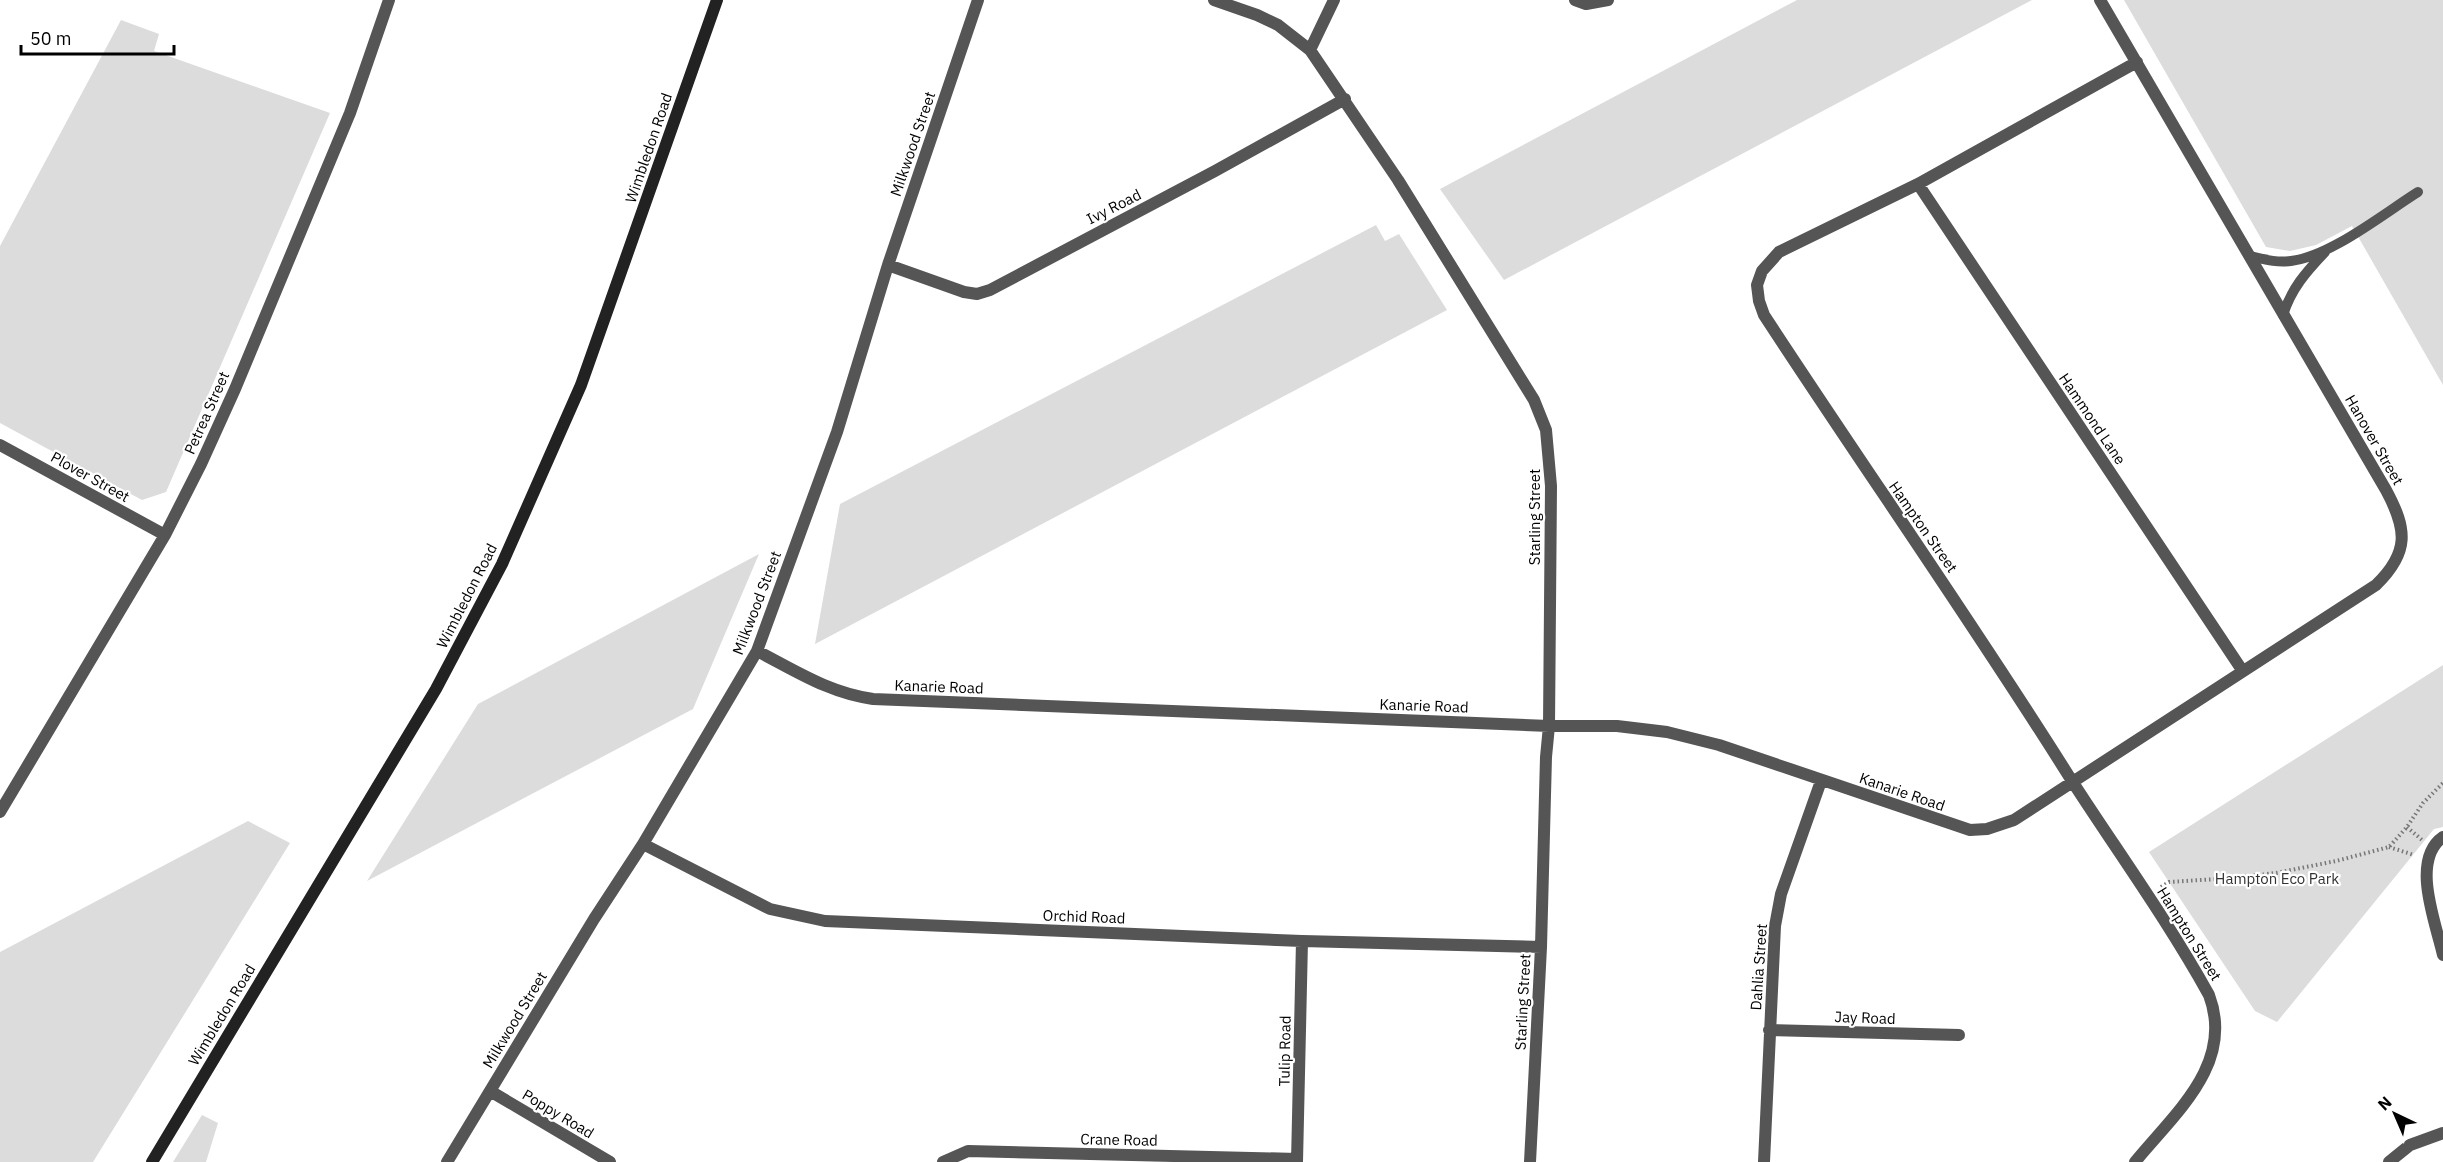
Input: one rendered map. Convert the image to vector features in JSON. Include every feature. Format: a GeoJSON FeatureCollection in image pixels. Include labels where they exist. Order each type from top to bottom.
{"type":"FeatureCollection","features":[{"type":"Feature","properties":{"kind":"street","name":"Petrea Street"},"geometry":{"type":"LineString","coordinates":[[0,812],[165,535],[235,389],[350,113],[389,0]]}},
{"type":"Feature","properties":{"kind":"street","name":"Wimbledon Road"},"geometry":{"type":"LineString","coordinates":[[152,1162],[436,689],[501,564],[580,385],[717,0]]}},
{"type":"Feature","properties":{"kind":"street","name":"Milkwood Street"},"geometry":{"type":"LineString","coordinates":[[447,1162],[594,919],[643,844],[757,651],[837,432],[888,265],[978,0]]}},
{"type":"Feature","properties":{"kind":"street","name":"Starling Street"},"geometry":{"type":"LineString","coordinates":[[1214,0],[1278,25],[1310,50],[1398,180],[1514,365],[1534,400],[1546,430],[1551,486],[1549,726],[1530,1162]]}},
{"type":"Feature","properties":{"kind":"street"},"geometry":{"type":"LineString","coordinates":[[1310,50],[1334,0]]}},
{"type":"Feature","properties":{"kind":"street"},"geometry":{"type":"LineString","coordinates":[[1575,0],[1586,4],[1608,0]]}},
{"type":"Feature","properties":{"kind":"street","name":"Hanover Street"},"geometry":{"type":"LineString","coordinates":[[2073,781],[2376,585],[2392,569],[2403,542],[2402,526],[2397,510],[2100,0]]}},
{"type":"Feature","properties":{"kind":"street","name":"Hampton Street"},"geometry":{"type":"LineString","coordinates":[[2135,1162],[2200,1082],[2212,1057],[2217,1032],[2209,995],[2148,895],[1961,608],[1867,472],[1770,325],[1759,301],[1757,285],[1762,271],[1779,252],[1917,184],[2137,62]]}},
{"type":"Feature","properties":{"kind":"street","name":"Ivy Road"},"geometry":{"type":"LineString","coordinates":[[888,265],[964,292],[977,294],[990,290],[1215,171],[1345,99]]}},
{"type":"Feature","properties":{"kind":"street","name":"Hammond Lane"},"geometry":{"type":"LineString","coordinates":[[1917,184],[2242,670]]}},
{"type":"Feature","properties":{"kind":"street","name":"Plover Street"},"geometry":{"type":"LineString","coordinates":[[0,445],[165,535]]}},
{"type":"Feature","properties":{"kind":"street","name":"Kanarie Road"},"geometry":{"type":"LineString","coordinates":[[757,651],[832,691],[873,699],[1549,726],[1617,726],[1667,732],[1719,745],[1970,830],[1987,829],[2014,820],[2073,781]]}},
{"type":"Feature","properties":{"kind":"street","name":"Dahlia Street"},"geometry":{"type":"LineString","coordinates":[[1764,1162],[1775,926],[1781,894],[1821,781]]}},
{"type":"Feature","properties":{"kind":"street"},"geometry":{"type":"LineString","coordinates":[[2443,837],[2432,849],[2428,859],[2427,882],[2443,955]]}},
{"type":"Feature","properties":{"kind":"street","name":"Orchid Road"},"geometry":{"type":"LineString","coordinates":[[643,844],[770,909],[817,920],[1302,941],[1541,947]]}},
{"type":"Feature","properties":{"kind":"street","name":"Tulip Road"},"geometry":{"type":"LineString","coordinates":[[1297,1161],[1302,941]]}},
{"type":"Feature","properties":{"kind":"street","name":"Jay Road"},"geometry":{"type":"LineString","coordinates":[[1769,1030],[1959,1035]]}},
{"type":"Feature","properties":{"kind":"street","name":"Poppy Road"},"geometry":{"type":"LineString","coordinates":[[490,1091],[610,1162]]}},
{"type":"Feature","properties":{"kind":"street"},"geometry":{"type":"LineString","coordinates":[[2389,1162],[2410,1145],[2443,1133]]}},
{"type":"Feature","properties":{"kind":"street","name":"Crane Road"},"geometry":{"type":"LineString","coordinates":[[943,1162],[968,1151],[1297,1161]]}},
{"type":"Feature","properties":{"kind":"lane"},"geometry":{"type":"LineString","coordinates":[[2283,315],[2289,296],[2303,275],[2325,252],[2418,192]]}},
{"type":"Feature","properties":{"kind":"lane"},"geometry":{"type":"LineString","coordinates":[[2249,255],[2274,262],[2293,261],[2325,252]]}},
{"type":"Feature","properties":{"kind":"path"},"geometry":{"type":"LineString","coordinates":[[2389,847],[2408,826],[2423,803],[2443,783]]}},
{"type":"Feature","properties":{"kind":"path"},"geometry":{"type":"LineString","coordinates":[[2148,895],[2169,882],[2276,873],[2389,847],[2428,859]]}},
{"type":"Feature","properties":{"kind":"green space"},"geometry":{"type":"Polygon","coordinates":[[[1797,0],[2032,0],[1504,280],[1440,189],[1797,0]]]}},
{"type":"Feature","properties":{"kind":"green space"},"geometry":{"type":"Polygon","coordinates":[[[2124,0],[2443,0],[2443,385],[2352,226],[2316,245],[2290,251],[2266,247],[2124,0]]]}},
{"type":"Feature","properties":{"kind":"green space"},"geometry":{"type":"Polygon","coordinates":[[[121,20],[159,34],[154,51],[330,113],[166,492],[142,500],[0,423],[0,246],[121,20]]]}},
{"type":"Feature","properties":{"kind":"green space"},"geometry":{"type":"Polygon","coordinates":[[[1376,225],[1385,241],[1399,234],[1447,310],[815,644],[840,504],[1376,225]]]}},
{"type":"Feature","properties":{"kind":"green space"},"geometry":{"type":"Polygon","coordinates":[[[759,554],[693,709],[367,881],[478,704],[759,554]]]}},
{"type":"Feature","properties":{"kind":"green space","name":"Hampton Eco Park"},"geometry":{"type":"Polygon","coordinates":[[[2443,665],[2443,827],[2434,829],[2277,1022],[2255,1011],[2149,852],[2443,665]]]}},
{"type":"Feature","properties":{"kind":"green space"},"geometry":{"type":"Polygon","coordinates":[[[248,821],[290,843],[93,1162],[0,1162],[0,952],[248,821]]]}},
{"type":"Feature","properties":{"kind":"green space"},"geometry":{"type":"Polygon","coordinates":[[[202,1115],[218,1123],[206,1162],[173,1162],[202,1115]]]}}]}
